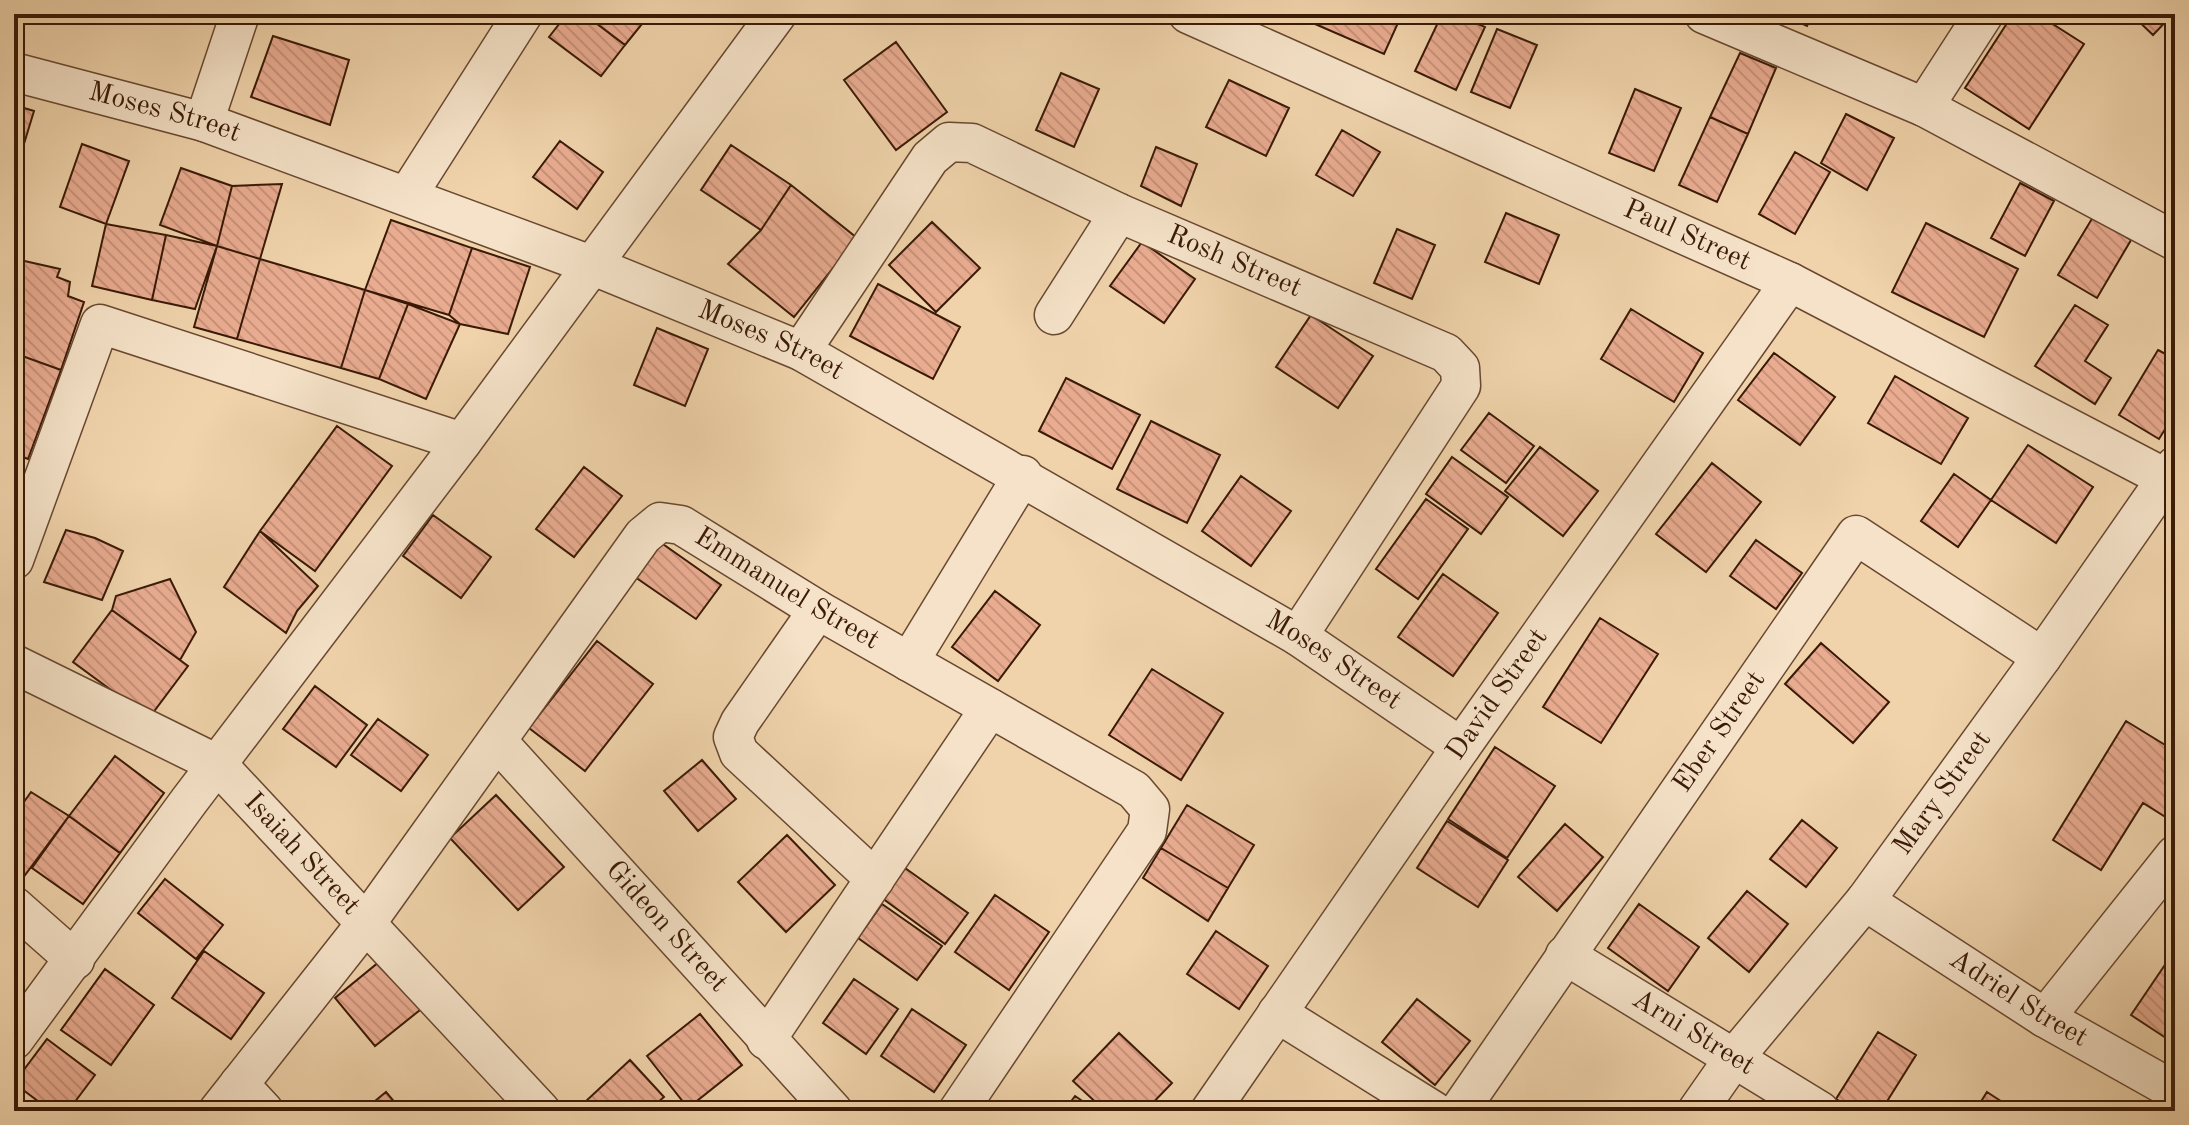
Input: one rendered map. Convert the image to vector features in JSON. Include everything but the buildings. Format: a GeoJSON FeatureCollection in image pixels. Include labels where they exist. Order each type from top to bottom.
{"type":"FeatureCollection","features":[{"type":"Feature","properties":{"kind":"street"},"geometry":{"type":"LineString","coordinates":[[204,122],[240,14]]}},
{"type":"Feature","properties":{"kind":"street"},"geometry":{"type":"LineString","coordinates":[[14,1040],[217,764],[462,442],[777,14]]}},
{"type":"Feature","properties":{"kind":"street","name":"Paul Street"},"geometry":{"type":"LineString","coordinates":[[1188,14],[1790,282],[2172,476]]}},
{"type":"Feature","properties":{"kind":"street"},"geometry":{"type":"LineString","coordinates":[[1704,14],[1924,107],[2175,241]]}},
{"type":"Feature","properties":{"kind":"street"},"geometry":{"type":"LineString","coordinates":[[1924,107],[1984,14]]}},
{"type":"Feature","properties":{"kind":"street"},"geometry":{"type":"LineString","coordinates":[[407,196],[515,16]]}},
{"type":"Feature","properties":{"kind":"street","name":"Moses Street"},"geometry":{"type":"LineString","coordinates":[[14,72],[204,122],[591,265],[801,351],[1023,475],[1298,636],[1461,747]]}},
{"type":"Feature","properties":{"kind":"street","name":"Rosh Street"},"geometry":{"type":"LineString","coordinates":[[801,351],[930,158],[949,142],[972,143],[1119,213],[1446,353],[1460,368],[1461,386],[1298,636]]}},
{"type":"Feature","properties":{"kind":"street"},"geometry":{"type":"LineString","coordinates":[[1054,315],[1119,213]]}},
{"type":"Feature","properties":{"kind":"street","name":"David Street"},"geometry":{"type":"LineString","coordinates":[[1210,1111],[1461,747],[1790,282]]}},
{"type":"Feature","properties":{"kind":"street"},"geometry":{"type":"LineString","coordinates":[[14,560],[100,324],[462,442]]}},
{"type":"Feature","properties":{"kind":"street"},"geometry":{"type":"LineString","coordinates":[[909,662],[1023,475]]}},
{"type":"Feature","properties":{"kind":"street","name":"Mary Street"},"geometry":{"type":"LineString","coordinates":[[1697,1111],[1734,1058],[1865,901],[2172,476]]}},
{"type":"Feature","properties":{"kind":"street","name":"Emmanuel Street"},"geometry":{"type":"LineString","coordinates":[[240,1102],[643,536],[660,522],[681,525],[818,610],[1134,790],[1150,809],[1147,831],[958,1111]]}},
{"type":"Feature","properties":{"kind":"street","name":"Eber Street"},"geometry":{"type":"LineString","coordinates":[[1459,1111],[1856,535],[2042,657]]}},
{"type":"Feature","properties":{"kind":"street"},"geometry":{"type":"LineString","coordinates":[[818,610],[740,722],[733,737],[739,753],[875,879]]}},
{"type":"Feature","properties":{"kind":"street","name":"Isaiah Street"},"geometry":{"type":"LineString","coordinates":[[14,664],[217,764],[541,1111]]}},
{"type":"Feature","properties":{"kind":"street"},"geometry":{"type":"LineString","coordinates":[[766,1040],[990,708]]}},
{"type":"Feature","properties":{"kind":"street","name":"Gideon Street"},"geometry":{"type":"LineString","coordinates":[[498,742],[833,1111]]}},
{"type":"Feature","properties":{"kind":"street"},"geometry":{"type":"LineString","coordinates":[[2045,1018],[2175,855]]}},
{"type":"Feature","properties":{"kind":"street","name":"Adriel Street"},"geometry":{"type":"LineString","coordinates":[[1865,901],[2045,1018],[2175,1091]]}},
{"type":"Feature","properties":{"kind":"street"},"geometry":{"type":"LineString","coordinates":[[14,906],[75,960]]}},
{"type":"Feature","properties":{"kind":"street","name":"Arni Street"},"geometry":{"type":"LineString","coordinates":[[1565,955],[1820,1111]]}},
{"type":"Feature","properties":{"kind":"street"},"geometry":{"type":"LineString","coordinates":[[1277,1013],[1434,1111]]}}]}
